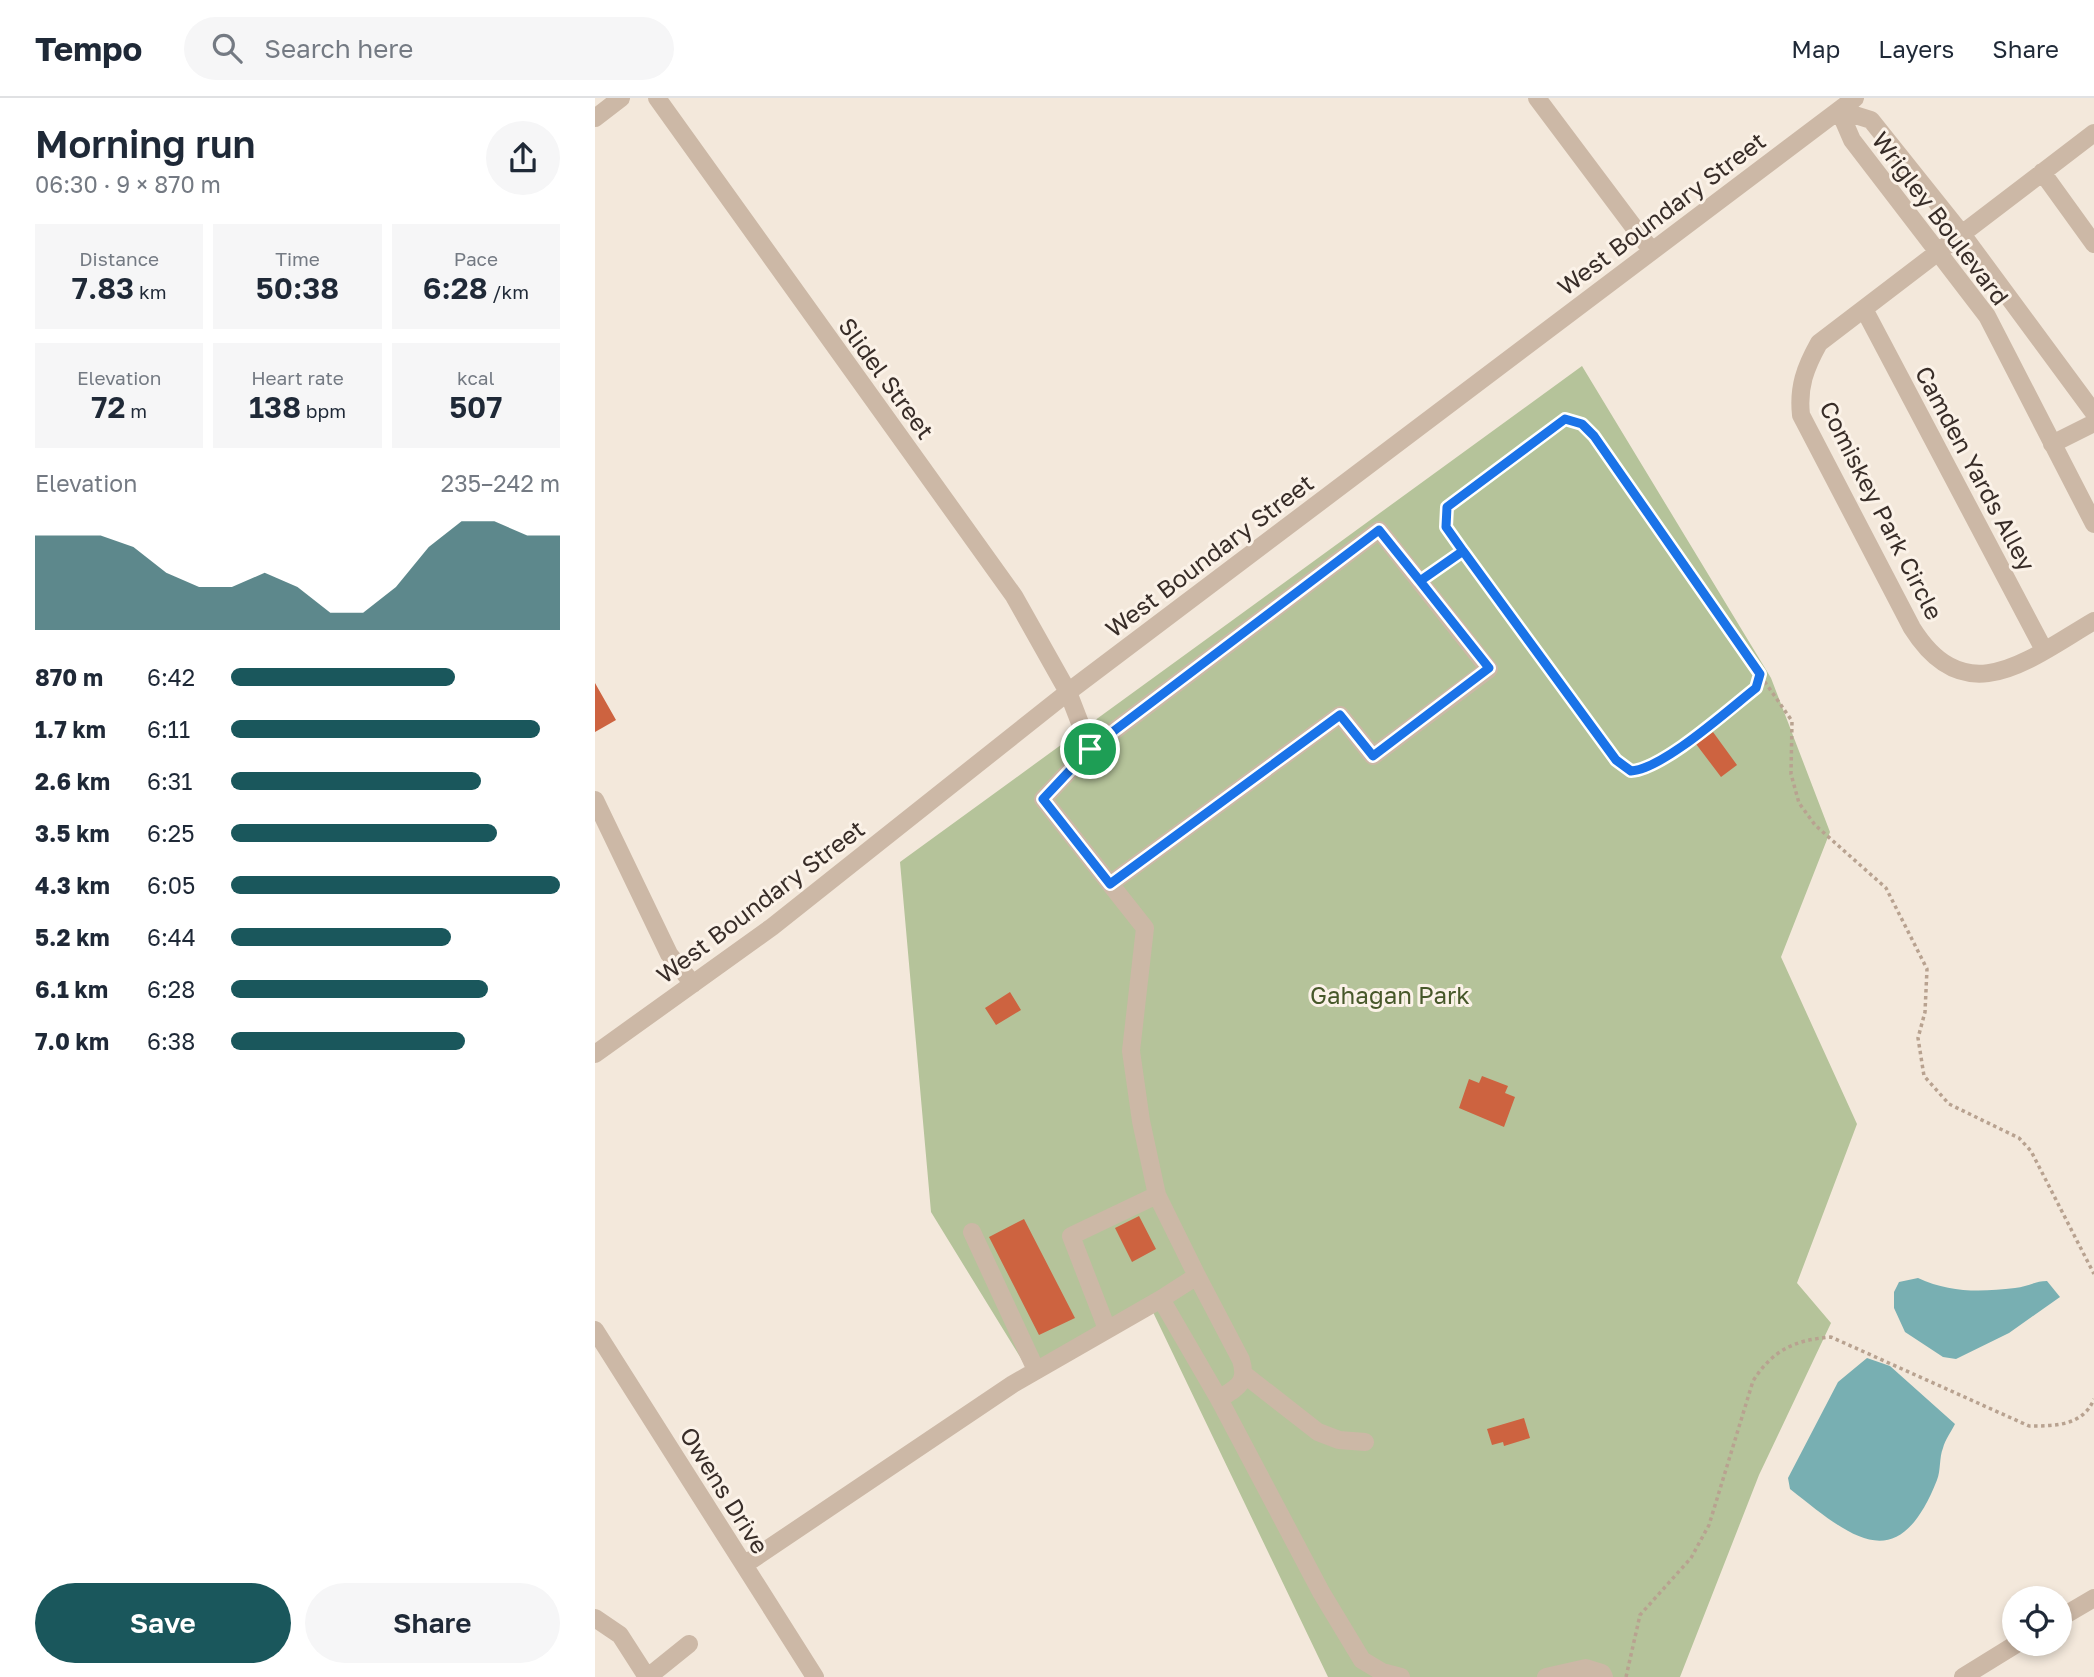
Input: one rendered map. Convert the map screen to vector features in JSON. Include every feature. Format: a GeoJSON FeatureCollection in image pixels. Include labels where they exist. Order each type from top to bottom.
{"type":"FeatureCollection","features":[{"type":"Feature","properties":{"kind":"street"},"geometry":{"type":"LineString","coordinates":[[595,117],[621,98]]}},
{"type":"Feature","properties":{"kind":"street","name":"Slidel Street"},"geometry":{"type":"LineString","coordinates":[[657,98],[1013,596],[1067,692],[1090,749]]}},
{"type":"Feature","properties":{"kind":"street"},"geometry":{"type":"LineString","coordinates":[[1537,98],[1651,250]]}},
{"type":"Feature","properties":{"kind":"street","name":"West Boundary Street"},"geometry":{"type":"LineString","coordinates":[[595,1054],[772,927],[1067,692],[1855,98]]}},
{"type":"Feature","properties":{"kind":"street","name":"Wrigley Boulevard"},"geometry":{"type":"LineString","coordinates":[[1839,110],[1871,120],[1962,234],[2094,412]]}},
{"type":"Feature","properties":{"kind":"street","name":"Wrigley Boulevard"},"geometry":{"type":"LineString","coordinates":[[1839,110],[1852,140],[1987,316],[2094,524]]}},
{"type":"Feature","properties":{"kind":"street","name":"Comiskey Park Circle"},"geometry":{"type":"LineString","coordinates":[[2094,132],[1819,343],[1801,382],[1801,415],[1912,628],[1924,647],[1940,662],[1958,672],[1994,674],[2012,668],[2094,621]]}},
{"type":"Feature","properties":{"kind":"street"},"geometry":{"type":"LineString","coordinates":[[2042,172],[2094,244]]}},
{"type":"Feature","properties":{"kind":"street","name":"Camden Yards Alley"},"geometry":{"type":"LineString","coordinates":[[1864,309],[2045,650]]}},
{"type":"Feature","properties":{"kind":"street"},"geometry":{"type":"LineString","coordinates":[[2052,444],[2094,423]]}},
{"type":"Feature","properties":{"kind":"street"},"geometry":{"type":"LineString","coordinates":[[1110,884],[1340,715],[1373,756],[1489,668],[1379,530],[1090,749],[1043,799],[1110,884],[1145,928],[1131,1051],[1141,1121],[1157,1195],[1241,1360],[1245,1375],[1242,1385],[1219,1399]]}},
{"type":"Feature","properties":{"kind":"street"},"geometry":{"type":"LineString","coordinates":[[595,800],[669,954],[693,984]]}},
{"type":"Feature","properties":{"kind":"street"},"geometry":{"type":"LineString","coordinates":[[1107,1329],[1071,1236],[1157,1195]]}},
{"type":"Feature","properties":{"kind":"street"},"geometry":{"type":"LineString","coordinates":[[972,1232],[1036,1370]]}},
{"type":"Feature","properties":{"kind":"street"},"geometry":{"type":"LineString","coordinates":[[744,1565],[1036,1370],[1197,1276]]}},
{"type":"Feature","properties":{"kind":"street"},"geometry":{"type":"LineString","coordinates":[[1161,1299],[1219,1399],[1321,1592],[1362,1660],[1383,1675],[1401,1677]]}},
{"type":"Feature","properties":{"kind":"street","name":"Owens Drive"},"geometry":{"type":"LineString","coordinates":[[595,1330],[814,1677]]}},
{"type":"Feature","properties":{"kind":"street"},"geometry":{"type":"LineString","coordinates":[[1245,1375],[1318,1432],[1339,1440],[1365,1442]]}},
{"type":"Feature","properties":{"kind":"street"},"geometry":{"type":"LineString","coordinates":[[2072,1611],[2094,1598]]}},
{"type":"Feature","properties":{"kind":"street"},"geometry":{"type":"LineString","coordinates":[[595,1618],[620,1635],[647,1677],[689,1644]]}},
{"type":"Feature","properties":{"kind":"street"},"geometry":{"type":"LineString","coordinates":[[1963,1677],[2002,1653]]}},
{"type":"Feature","properties":{"kind":"street"},"geometry":{"type":"LineString","coordinates":[[1546,1677],[1586,1668],[1602,1673],[1604,1677]]}},
{"type":"Feature","properties":{"kind":"path"},"geometry":{"type":"LineString","coordinates":[[1760,674],[1756,688],[1661,760],[1642,770],[1631,771],[1616,760],[1446,527],[1447,507],[1565,419],[1573,420],[1594,436],[1760,674],[1792,721],[1791,774],[1798,803],[1815,825],[1886,888],[1927,969],[1925,1012],[1918,1038],[1924,1076],[1949,1104],[2019,1138],[2031,1151],[2094,1274]]}},
{"type":"Feature","properties":{"kind":"path"},"geometry":{"type":"LineString","coordinates":[[1420,581],[1463,551]]}},
{"type":"Feature","properties":{"kind":"path"},"geometry":{"type":"LineString","coordinates":[[1626,1677],[1640,1615],[1652,1598],[1691,1558],[1709,1525],[1753,1381],[1766,1361],[1782,1348],[1805,1339],[1831,1337],[2029,1426],[2058,1426],[2085,1415],[2094,1399]]}},
{"type":"Feature","properties":{"kind":"green space","name":"Gahagan Park"},"geometry":{"type":"Polygon","coordinates":[[[1582,366],[1771,678],[1830,832],[1781,957],[1857,1124],[1797,1283],[1831,1323],[1759,1475],[1680,1677],[1328,1677],[1151,1308],[1033,1378],[931,1212],[900,862],[1582,366]]]}},
{"type":"Feature","properties":{"kind":"water"},"geometry":{"type":"Polygon","coordinates":[[[1918,1278],[1954,1289],[1978,1291],[2047,1281],[2060,1297],[2009,1333],[1956,1359],[1943,1357],[1905,1332],[1894,1308],[1894,1292],[1899,1282],[1918,1278]]]}},
{"type":"Feature","properties":{"kind":"water"},"geometry":{"type":"Polygon","coordinates":[[[1867,1358],[1890,1366],[1955,1424],[1944,1445],[1937,1480],[1922,1511],[1906,1530],[1890,1539],[1872,1540],[1853,1534],[1790,1489],[1788,1478],[1838,1382],[1867,1358]]]}},
{"type":"Feature","properties":{"kind":"building"},"geometry":{"type":"Polygon","coordinates":[[[595,683],[616,720],[595,732],[595,683]]]}},
{"type":"Feature","properties":{"kind":"building"},"geometry":{"type":"Polygon","coordinates":[[[1713,732],[1737,765],[1721,777],[1696,744],[1713,732]]]}},
{"type":"Feature","properties":{"kind":"building"},"geometry":{"type":"Polygon","coordinates":[[[1010,992],[1021,1010],[996,1025],[985,1008],[1010,992]]]}},
{"type":"Feature","properties":{"kind":"building"},"geometry":{"type":"Polygon","coordinates":[[[1482,1076],[1508,1086],[1505,1093],[1515,1097],[1504,1127],[1459,1108],[1469,1079],[1479,1083],[1482,1076]]]}},
{"type":"Feature","properties":{"kind":"building"},"geometry":{"type":"Polygon","coordinates":[[[1139,1216],[1156,1249],[1132,1262],[1115,1228],[1139,1216]]]}},
{"type":"Feature","properties":{"kind":"building"},"geometry":{"type":"Polygon","coordinates":[[[1024,1219],[1075,1318],[1039,1335],[989,1237],[1024,1219]]]}},
{"type":"Feature","properties":{"kind":"building"},"geometry":{"type":"Polygon","coordinates":[[[1524,1418],[1530,1438],[1504,1446],[1503,1442],[1492,1445],[1487,1429],[1524,1418]]]}},
{"type":"Feature","properties":{"kind":"route"},"geometry":{"type":"LineString","coordinates":[[1090,749],[1043,799],[1110,884],[1340,715],[1373,756],[1489,668],[1420,581],[1463,551],[1623,768],[1631,771],[1642,770],[1661,760],[1756,688],[1760,674],[1594,436],[1582,424],[1565,419],[1447,507],[1446,527],[1463,551],[1420,581],[1379,530],[1090,749]]}}]}
